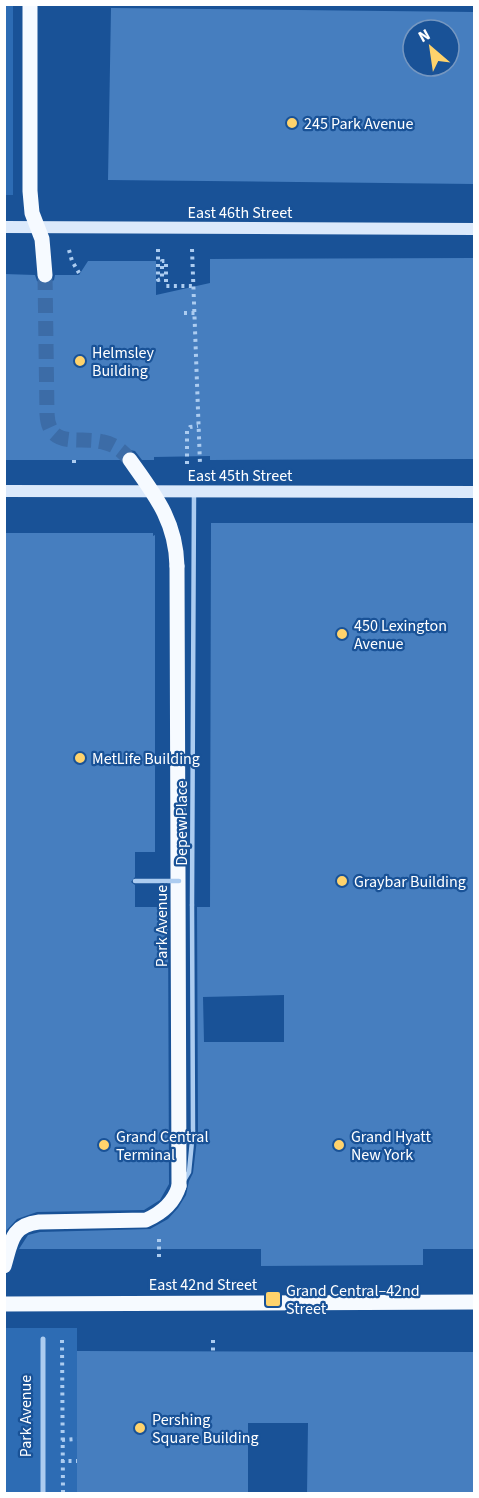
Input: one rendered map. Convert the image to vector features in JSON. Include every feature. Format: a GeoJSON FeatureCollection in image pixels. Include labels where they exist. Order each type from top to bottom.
{"type":"FeatureCollection","features":[{"type":"Feature","properties":{"kind":"main road"},"geometry":{"type":"LineString","coordinates":[[30,4],[30,191],[32,213],[44,250],[45,274]]}},
{"type":"Feature","properties":{"kind":"main road","name":"East 46th Street"},"geometry":{"type":"LineString","coordinates":[[4,227],[474,229]]}},
{"type":"Feature","properties":{"kind":"main road","name":"Park Avenue"},"geometry":{"type":"LineString","coordinates":[[130,460],[164,510],[177,548],[179,1186]]}},
{"type":"Feature","properties":{"kind":"main road","name":"East 45th Street"},"geometry":{"type":"LineString","coordinates":[[4,491],[474,492]]}},
{"type":"Feature","properties":{"kind":"main road"},"geometry":{"type":"LineString","coordinates":[[4,1266],[13,1235],[24,1225],[39,1222],[146,1220],[169,1206],[179,1186]]}},
{"type":"Feature","properties":{"kind":"main road","name":"East 42nd Street"},"geometry":{"type":"LineString","coordinates":[[4,1304],[474,1302]]}},
{"type":"Feature","properties":{"kind":"street","name":"Park Avenue"},"geometry":{"type":"LineString","coordinates":[[43,1494],[44,1339]]}},
{"type":"Feature","properties":{"kind":"lane","name":"Depew Place"},"geometry":{"type":"LineString","coordinates":[[179,1186],[189,1172],[193,1131],[194,492]]}},
{"type":"Feature","properties":{"kind":"lane"},"geometry":{"type":"LineString","coordinates":[[135,881],[179,881]]}},
{"type":"Feature","properties":{"kind":"path"},"geometry":{"type":"LineString","coordinates":[[158,249],[158,279],[162,279],[162,261],[166,261],[166,286],[194,286]]}},
{"type":"Feature","properties":{"kind":"path"},"geometry":{"type":"LineString","coordinates":[[192,249],[200,464]]}},
{"type":"Feature","properties":{"kind":"path"},"geometry":{"type":"LineString","coordinates":[[69,250],[79,273]]}},
{"type":"Feature","properties":{"kind":"path"},"geometry":{"type":"LineString","coordinates":[[184,313],[195,314]]}},
{"type":"Feature","properties":{"kind":"path"},"geometry":{"type":"LineString","coordinates":[[187,464],[187,431],[198,426]]}},
{"type":"Feature","properties":{"kind":"path"},"geometry":{"type":"LineString","coordinates":[[159,1239],[159,1259]]}},
{"type":"Feature","properties":{"kind":"path"},"geometry":{"type":"LineString","coordinates":[[62,1340],[63,1494]]}},
{"type":"Feature","properties":{"kind":"path"},"geometry":{"type":"LineString","coordinates":[[213,1340],[213,1352]]}},
{"type":"Feature","properties":{"kind":"path"},"geometry":{"type":"LineString","coordinates":[[62,1440],[77,1439]]}},
{"type":"Feature","properties":{"kind":"path"},"geometry":{"type":"LineString","coordinates":[[62,1461],[77,1461]]}},
{"type":"Feature","properties":{"kind":"shaded area"},"geometry":{"type":"Polygon","coordinates":[[[4,5],[13,5],[13,195],[4,195],[4,5]]]}},
{"type":"Feature","properties":{"kind":"shaded area"},"geometry":{"type":"Polygon","coordinates":[[[4,1328],[77,1328],[77,1493],[5,1493],[4,1328]]]}},
{"type":"Feature","properties":{"kind":"building","name":"245 Park Avenue"},"geometry":{"type":"Polygon","coordinates":[[[111,8],[474,12],[474,184],[108,180],[111,8]]]}},
{"type":"Feature","properties":{"kind":"building"},"geometry":{"type":"Polygon","coordinates":[[[474,258],[474,459],[210,460],[210,456],[154,457],[154,460],[142,460],[135,451],[130,450],[124,452],[120,460],[4,460],[4,274],[35,275],[37,281],[46,285],[54,280],[55,275],[79,275],[88,261],[156,261],[156,295],[210,283],[210,259],[474,258]]]}},
{"type":"Feature","properties":{"kind":"building"},"geometry":{"type":"Polygon","coordinates":[[[211,523],[474,523],[474,1249],[423,1249],[423,1265],[261,1266],[261,1249],[19,1249],[28,1235],[40,1232],[150,1229],[168,1219],[186,1195],[193,1173],[198,1131],[197,907],[210,907],[211,523]],[[284,995],[203,997],[204,1042],[284,1042],[284,995]]]}},
{"type":"Feature","properties":{"kind":"building"},"geometry":{"type":"Polygon","coordinates":[[[4,533],[153,533],[153,536],[155,535],[155,852],[135,852],[135,877],[131,882],[135,885],[135,907],[168,907],[169,1184],[160,1200],[144,1210],[37,1212],[17,1219],[4,1233],[4,533]]]}},
{"type":"Feature","properties":{"kind":"building"},"geometry":{"type":"Polygon","coordinates":[[[77,1351],[474,1352],[474,1494],[307,1494],[308,1423],[248,1423],[248,1494],[77,1494],[77,1351]]]}},
{"type":"Feature","properties":{"kind":"tunnel"},"geometry":{"type":"LineString","coordinates":[[45,275],[49,425],[53,433],[59,437],[111,444],[130,460]]}},
{"type":"Feature","properties":{"kind":"place","name":"245 Park Avenue"},"geometry":{"type":"Point","coordinates":[292,123]}},
{"type":"Feature","properties":{"kind":"place","name":"Helmsley Building"},"geometry":{"type":"Point","coordinates":[80,361]}},
{"type":"Feature","properties":{"kind":"place","name":"450 Lexington Avenue"},"geometry":{"type":"Point","coordinates":[342,634]}},
{"type":"Feature","properties":{"kind":"place","name":"MetLife Building"},"geometry":{"type":"Point","coordinates":[80,758]}},
{"type":"Feature","properties":{"kind":"place","name":"Graybar Building"},"geometry":{"type":"Point","coordinates":[342,881]}},
{"type":"Feature","properties":{"kind":"place","name":"Grand Central Terminal"},"geometry":{"type":"Point","coordinates":[104,1145]}},
{"type":"Feature","properties":{"kind":"place","name":"Grand Hyatt New York"},"geometry":{"type":"Point","coordinates":[339,1145]}},
{"type":"Feature","properties":{"kind":"place","name":"Grand Central–42nd Street"},"geometry":{"type":"Point","coordinates":[273,1299]}},
{"type":"Feature","properties":{"kind":"place","name":"Pershing Square Building"},"geometry":{"type":"Point","coordinates":[140,1428]}}]}
